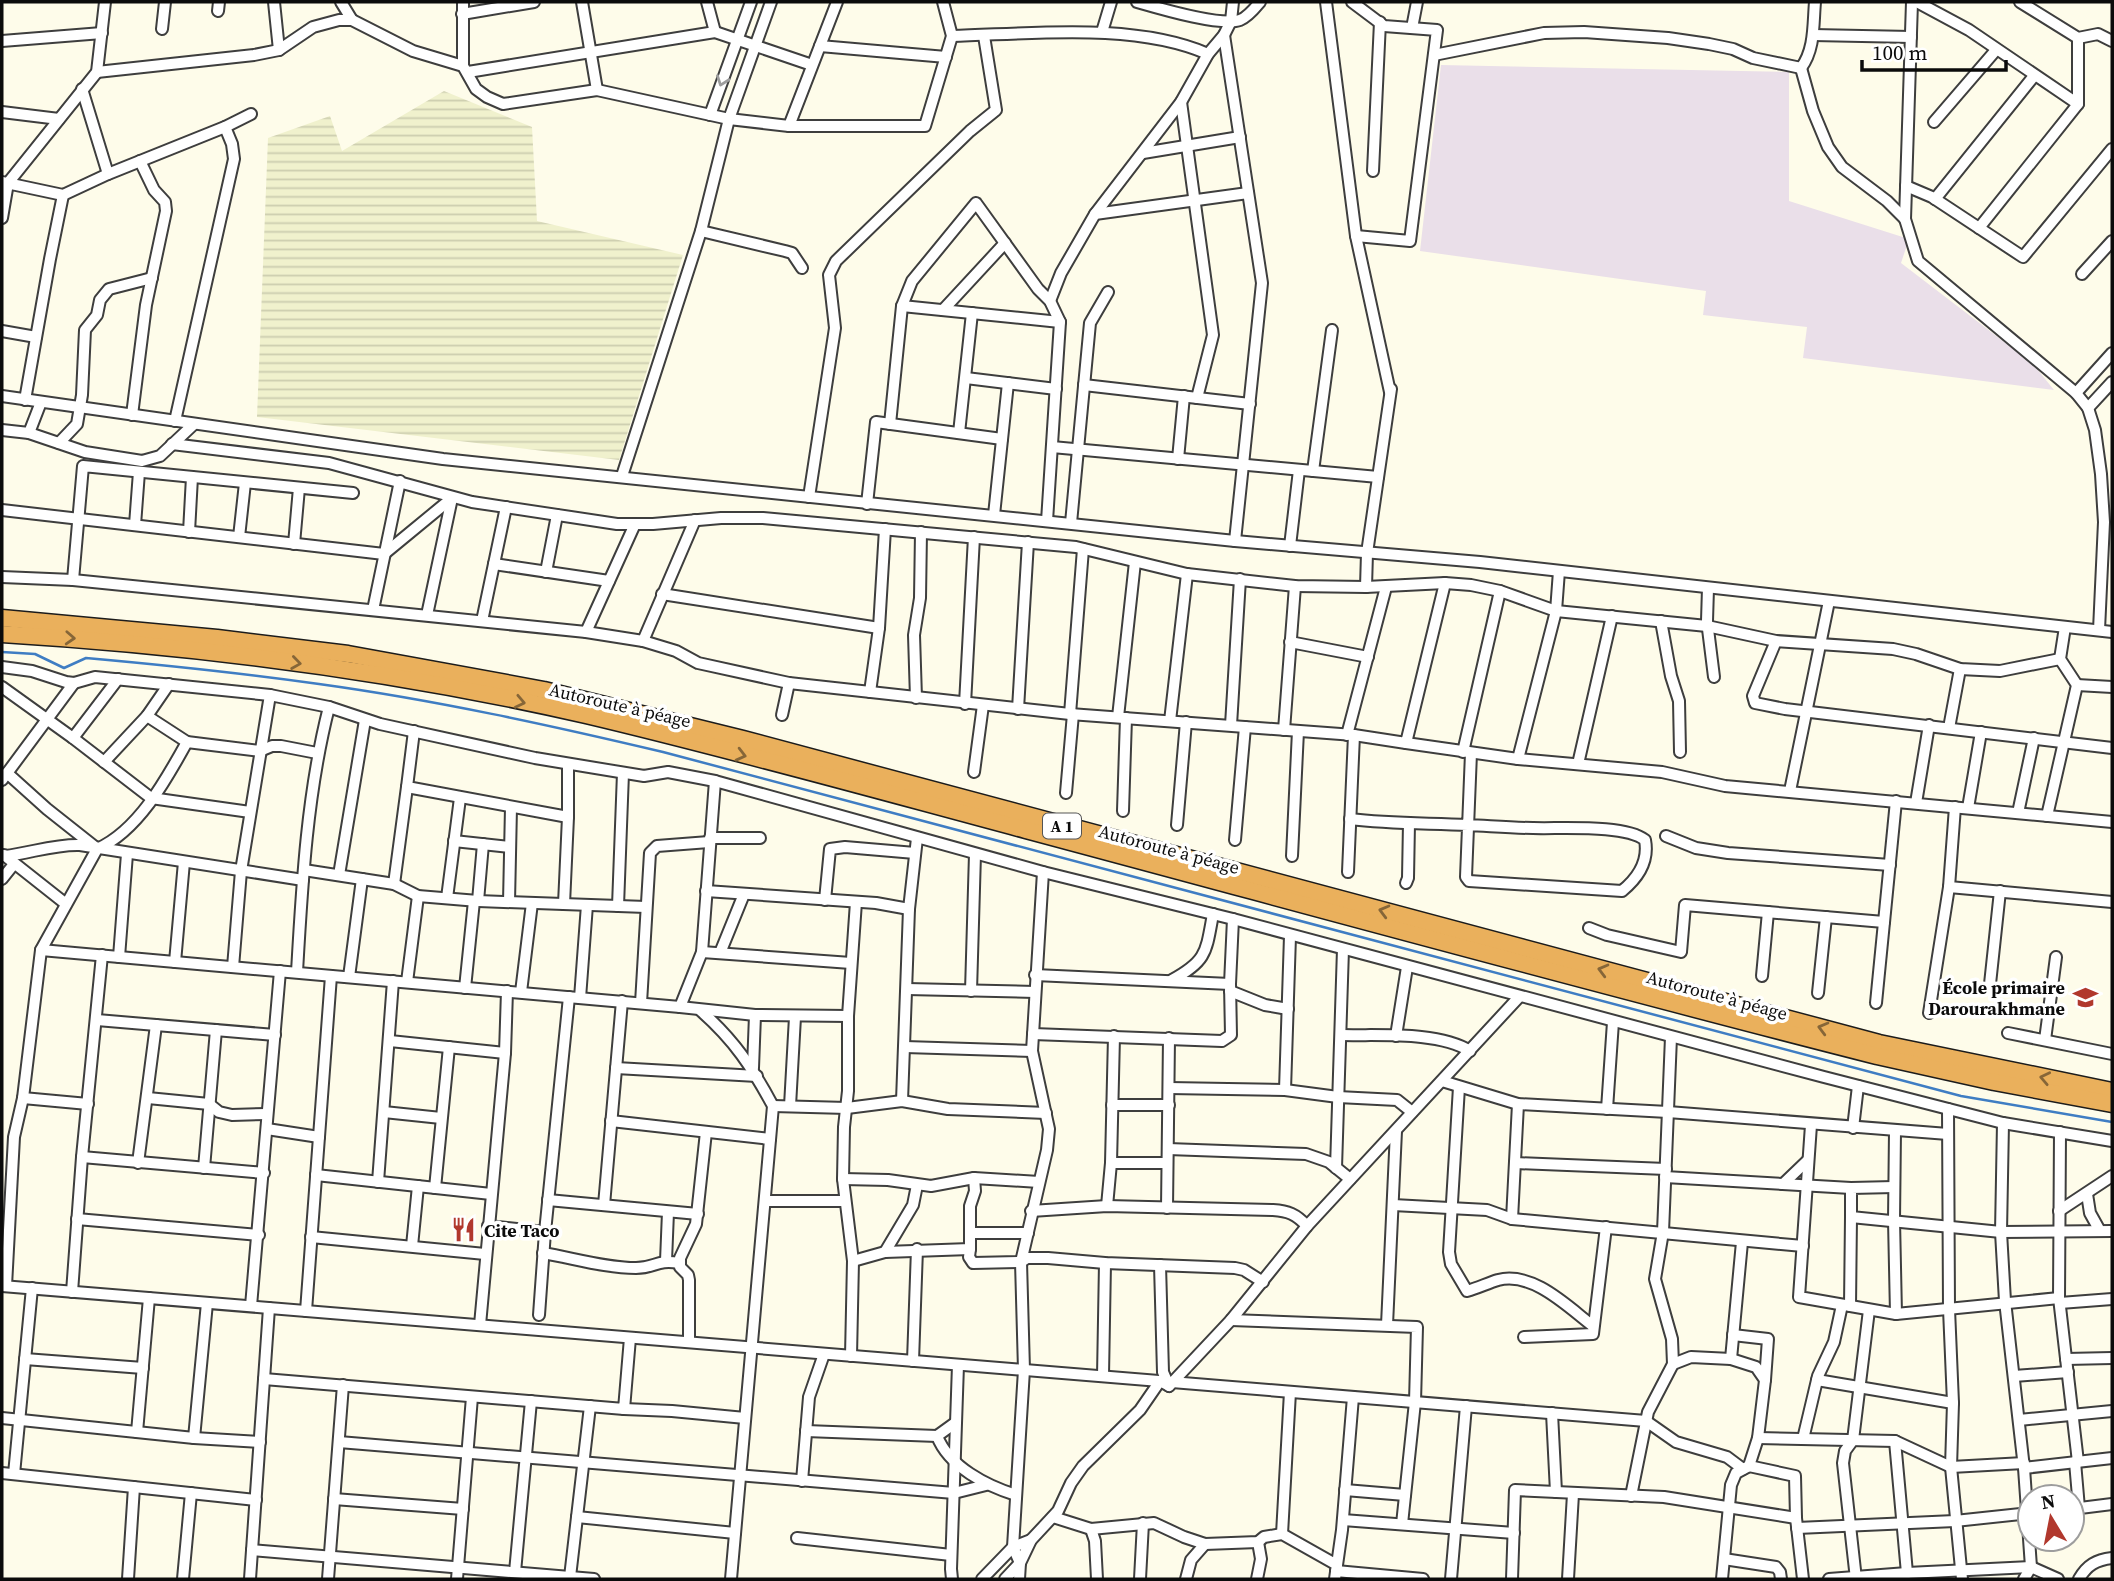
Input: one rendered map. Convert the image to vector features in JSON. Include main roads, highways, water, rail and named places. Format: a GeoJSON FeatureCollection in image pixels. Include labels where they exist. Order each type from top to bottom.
{"type":"FeatureCollection","features":[{"type":"Feature","properties":{"kind":"highway","name":"A 1"},"geometry":{"type":"LineString","coordinates":[[2,618],[114,627],[335,653],[544,690],[743,739],[1879,1043],[2112,1091]]}},
{"type":"Feature","properties":{"kind":"highway","name":"Autoroute à péage"},"geometry":{"type":"LineString","coordinates":[[2,634],[219,652],[443,686],[584,715],[821,775],[1877,1056],[2112,1104]]}},
{"type":"Feature","properties":{"kind":"waterway"},"geometry":{"type":"LineString","coordinates":[[2,652],[35,654],[64,668],[86,658],[319,684],[449,705],[577,732],[663,752],[1961,1096],[2112,1122]]}},
{"type":"Feature","properties":{"kind":"place","name":"École primaire Darourakhmane"},"geometry":{"type":"Point","coordinates":[2085,997]}},
{"type":"Feature","properties":{"kind":"place","name":"Cite Taco"},"geometry":{"type":"Point","coordinates":[464,1230]}}]}
